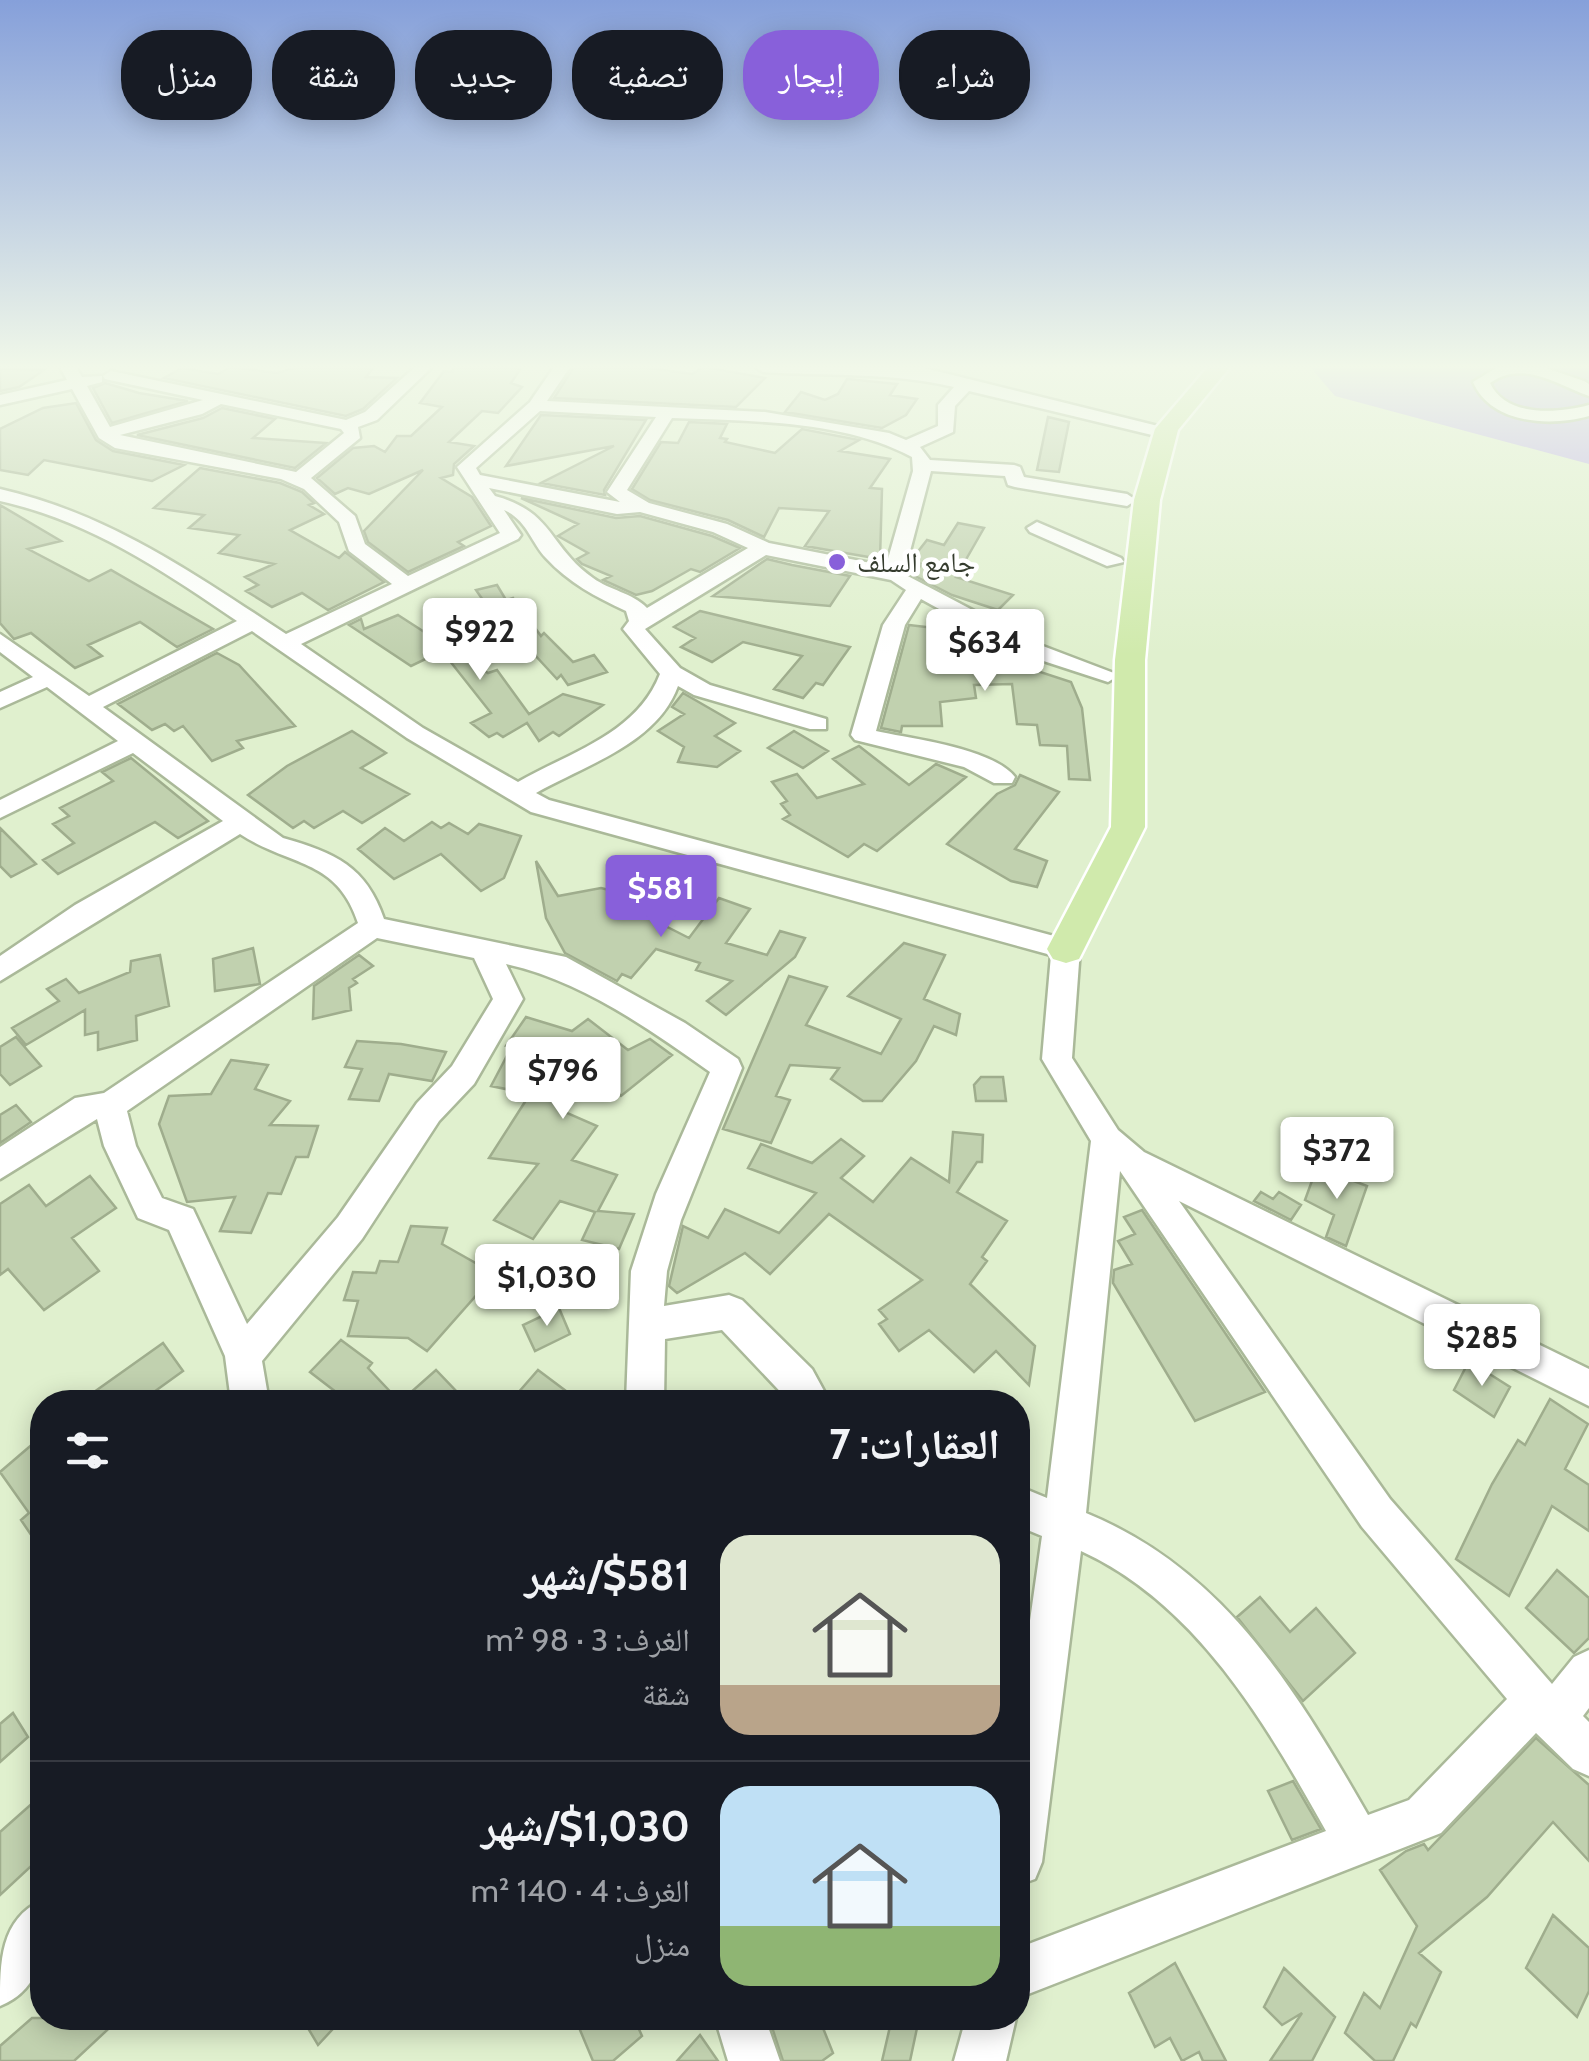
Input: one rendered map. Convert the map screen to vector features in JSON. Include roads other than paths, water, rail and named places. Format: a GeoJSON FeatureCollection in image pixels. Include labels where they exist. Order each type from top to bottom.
{"type":"FeatureCollection","features":[{"type":"Feature","properties":{"kind":"main road"},"geometry":{"type":"LineString","coordinates":[[1066,948],[1100,830],[1116,532],[1140,463]]}},
{"type":"Feature","properties":{"kind":"main road"},"geometry":{"type":"LineString","coordinates":[[1066,948],[1128,828],[1130,660],[1147,500],[1158,463]]}},
{"type":"Feature","properties":{"kind":"street"},"geometry":{"type":"LineString","coordinates":[[218,463],[298,479],[311,486],[348,520],[356,547],[406,585]]}},
{"type":"Feature","properties":{"kind":"street"},"geometry":{"type":"LineString","coordinates":[[298,479],[318,463]]}},
{"type":"Feature","properties":{"kind":"street"},"geometry":{"type":"LineString","coordinates":[[285,643],[510,535],[466,467],[470,463]]}},
{"type":"Feature","properties":{"kind":"street"},"geometry":{"type":"LineString","coordinates":[[634,463],[616,492],[642,507],[720,528],[763,548],[894,574],[916,590],[1027,648],[1108,675]]}},
{"type":"Feature","properties":{"kind":"street"},"geometry":{"type":"LineString","coordinates":[[894,574],[922,465],[1014,471],[1016,481],[1127,500]]}},
{"type":"Feature","properties":{"kind":"street"},"geometry":{"type":"LineString","coordinates":[[475,480],[617,508],[642,507]]}},
{"type":"Feature","properties":{"kind":"street"},"geometry":{"type":"LineString","coordinates":[[0,495],[31,500],[92,520],[285,643],[415,733],[540,806],[1066,948],[1058,1058],[1119,1151],[1376,1513],[1545,1709],[1589,1753]]}},
{"type":"Feature","properties":{"kind":"street"},"geometry":{"type":"LineString","coordinates":[[488,500],[517,508],[540,530],[551,552],[587,584],[636,608],[640,621]]}},
{"type":"Feature","properties":{"kind":"street"},"geometry":{"type":"LineString","coordinates":[[1037,528],[1114,562]]}},
{"type":"Feature","properties":{"kind":"street"},"geometry":{"type":"LineString","coordinates":[[763,548],[640,621],[634,629],[672,674],[702,690],[818,724]]}},
{"type":"Feature","properties":{"kind":"street"},"geometry":{"type":"LineString","coordinates":[[916,590],[894,625],[863,735],[972,761],[1003,777]]}},
{"type":"Feature","properties":{"kind":"street"},"geometry":{"type":"LineString","coordinates":[[88,706],[252,622]]}},
{"type":"Feature","properties":{"kind":"street"},"geometry":{"type":"LineString","coordinates":[[0,641],[241,822],[274,844],[307,854],[346,876],[362,890],[373,928]]}},
{"type":"Feature","properties":{"kind":"street"},"geometry":{"type":"LineString","coordinates":[[517,792],[559,767],[619,740],[668,690],[672,674]]}},
{"type":"Feature","properties":{"kind":"street"},"geometry":{"type":"LineString","coordinates":[[0,701],[49,678]]}},
{"type":"Feature","properties":{"kind":"street"},"geometry":{"type":"LineString","coordinates":[[0,810],[135,742]]}},
{"type":"Feature","properties":{"kind":"street"},"geometry":{"type":"LineString","coordinates":[[0,970],[85,912],[241,822]]}},
{"type":"Feature","properties":{"kind":"street"},"geometry":{"type":"LineString","coordinates":[[0,1166],[86,1107],[110,1106],[373,928],[556,964],[674,1031],[727,1068],[696,1138],[648,1273],[651,1368],[646,1390]]}},
{"type":"Feature","properties":{"kind":"street"},"geometry":{"type":"LineString","coordinates":[[244,1356],[350,1228],[428,1112],[464,1075],[508,999],[485,950]]}},
{"type":"Feature","properties":{"kind":"street"},"geometry":{"type":"LineString","coordinates":[[110,1106],[120,1146],[150,1208],[182,1220],[244,1356],[248,1390]]}},
{"type":"Feature","properties":{"kind":"street"},"geometry":{"type":"LineString","coordinates":[[1119,1151],[1589,1388]]}},
{"type":"Feature","properties":{"kind":"street"},"geometry":{"type":"LineString","coordinates":[[1030,1774],[1119,1151]]}},
{"type":"Feature","properties":{"kind":"street"},"geometry":{"type":"LineString","coordinates":[[649,1325],[729,1312],[804,1390]]}},
{"type":"Feature","properties":{"kind":"street"},"geometry":{"type":"LineString","coordinates":[[1030,1511],[1144,1562],[1228,1640],[1308,1754],[1358,1843]]}},
{"type":"Feature","properties":{"kind":"street"},"geometry":{"type":"LineString","coordinates":[[1030,1967],[1424,1817],[1589,1672]]}},
{"type":"Feature","properties":{"kind":"street"},"geometry":{"type":"LineString","coordinates":[[0,1981],[30,1940]]}},
{"type":"Feature","properties":{"kind":"street"},"geometry":{"type":"LineString","coordinates":[[744,2030],[754,2061]]}},
{"type":"Feature","properties":{"kind":"street"},"geometry":{"type":"LineString","coordinates":[[980,2061],[989,2030]]}},
{"type":"Feature","properties":{"kind":"place","name":"جامع السلف"},"geometry":{"type":"Point","coordinates":[837,562]}}]}
